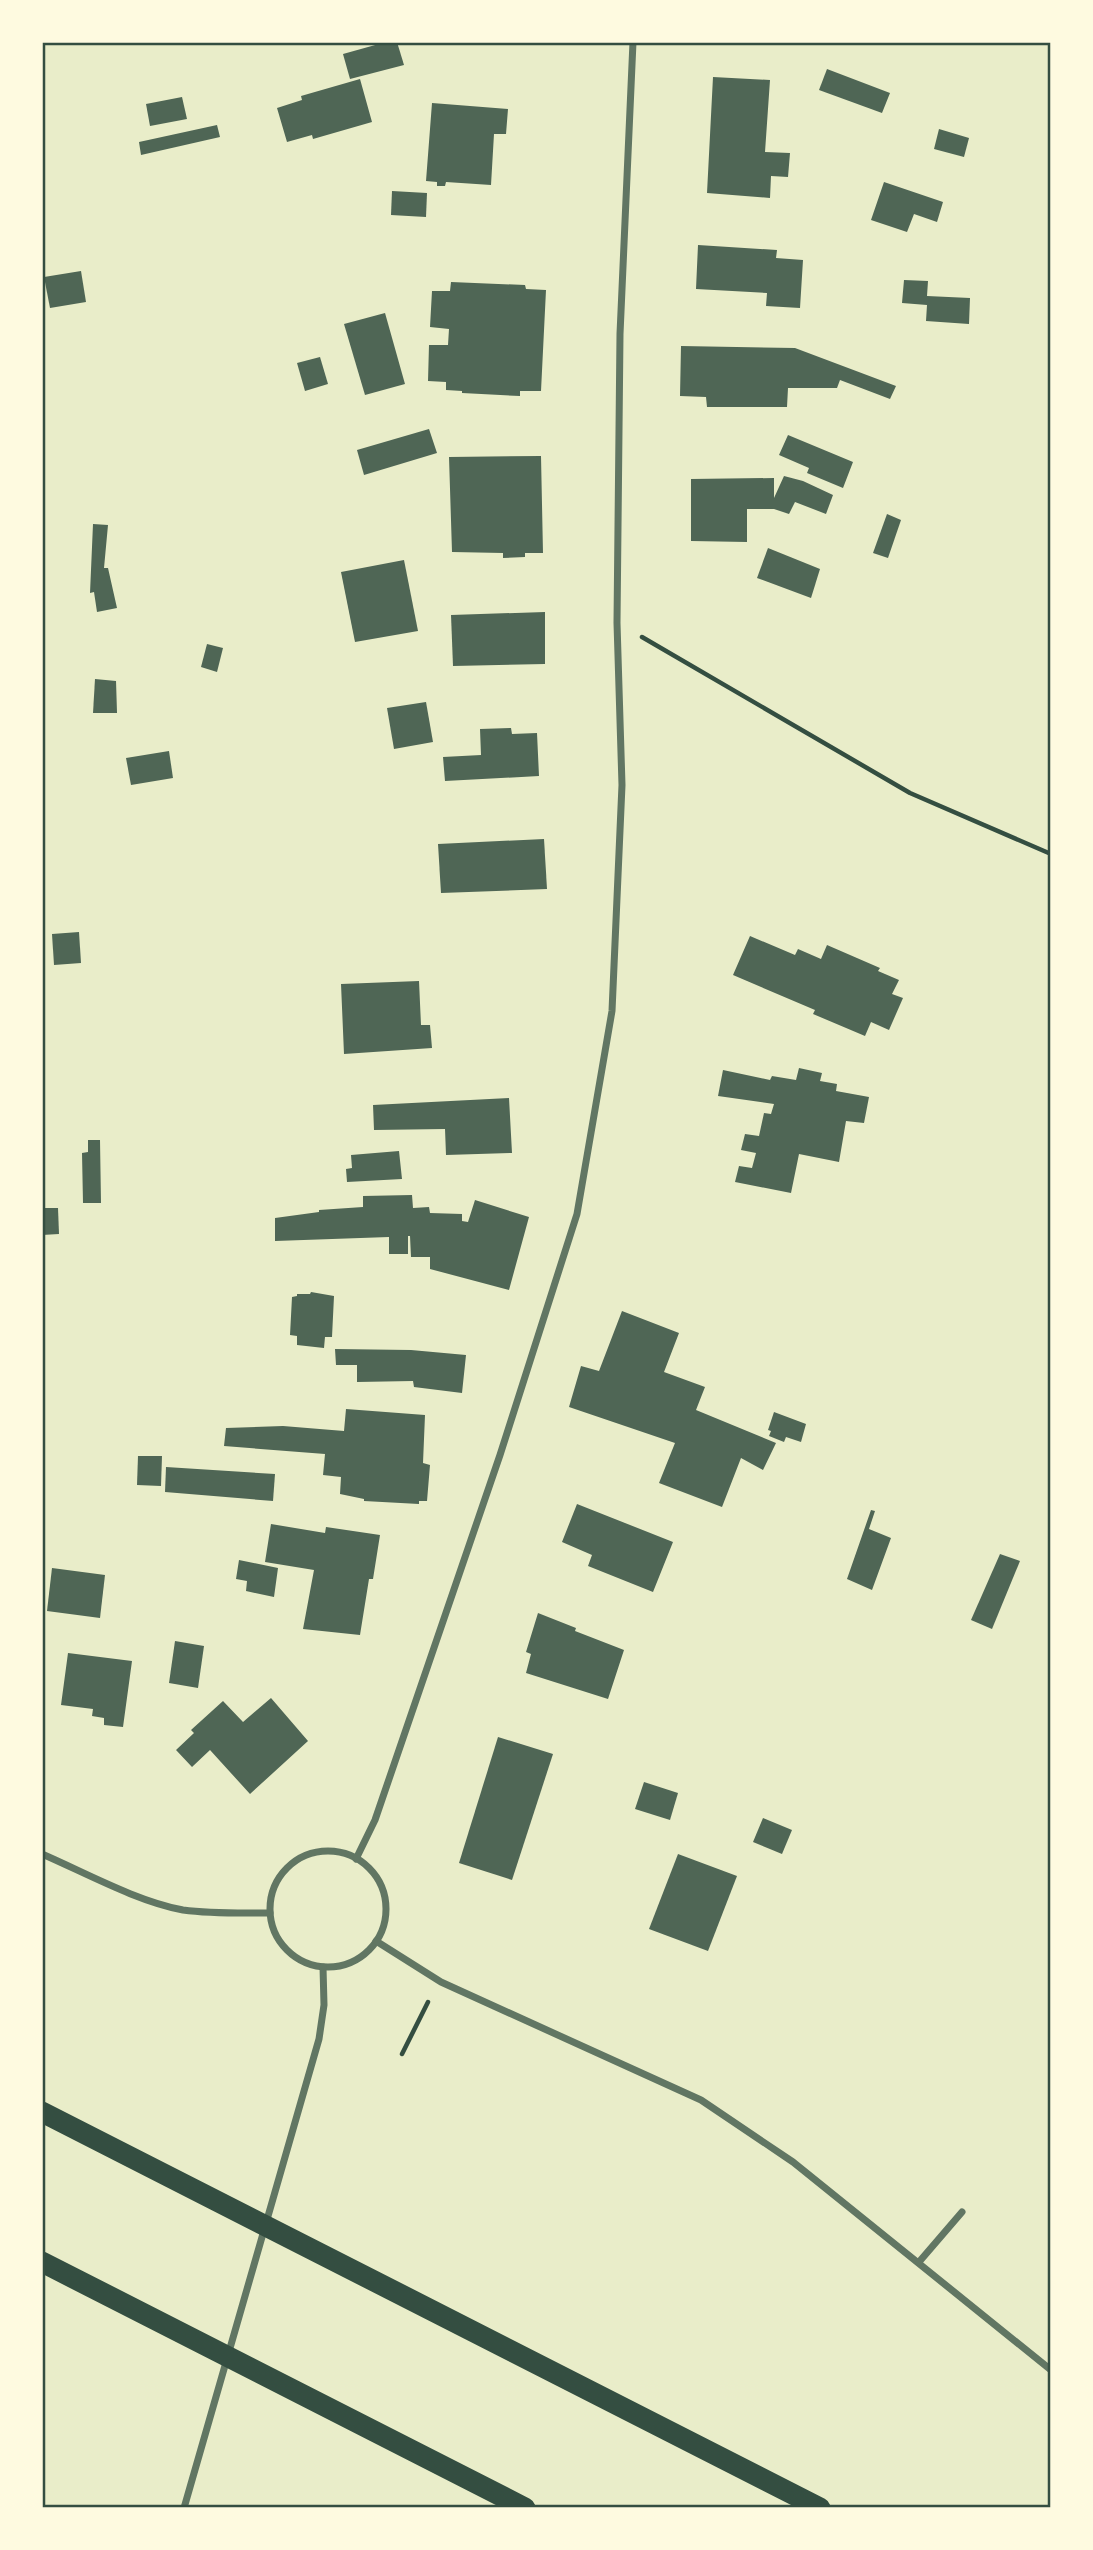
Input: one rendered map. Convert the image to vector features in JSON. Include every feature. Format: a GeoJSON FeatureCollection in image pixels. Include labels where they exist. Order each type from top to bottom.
{"type":"FeatureCollection","features":[{"type":"Feature","properties":{"kind":"highway"},"geometry":{"type":"LineString","coordinates":[[42,2112],[820,2508]]}},
{"type":"Feature","properties":{"kind":"highway"},"geometry":{"type":"LineString","coordinates":[[42,2262],[525,2508]]}},
{"type":"Feature","properties":{"kind":"street"},"geometry":{"type":"LineString","coordinates":[[356,1859],[375,1820],[460,1572],[577,1214],[612,1012],[622,785],[617,623],[620,334],[633,42]]}},
{"type":"Feature","properties":{"kind":"street"},"geometry":{"type":"LineString","coordinates":[[340,1852],[356,1859],[376,1878],[386,1905],[384,1924],[376,1941],[366,1953],[353,1962],[323,1967],[303,1962],[286,1950],[275,1933],[270,1913],[271,1896],[278,1879],[290,1866],[305,1856],[340,1852]]}},
{"type":"Feature","properties":{"kind":"street"},"geometry":{"type":"LineString","coordinates":[[42,1854],[153,1902],[213,1913],[270,1913]]}},
{"type":"Feature","properties":{"kind":"street"},"geometry":{"type":"LineString","coordinates":[[376,1941],[440,1982],[701,2100],[793,2162],[1051,2370]]}},
{"type":"Feature","properties":{"kind":"street"},"geometry":{"type":"LineString","coordinates":[[184,2508],[318,2039],[324,2005],[323,1967]]}},
{"type":"Feature","properties":{"kind":"street"},"geometry":{"type":"LineString","coordinates":[[919,2262],[962,2213]]}},
{"type":"Feature","properties":{"kind":"path"},"geometry":{"type":"LineString","coordinates":[[617,623],[910,793],[1051,854]]}},
{"type":"Feature","properties":{"kind":"path"},"geometry":{"type":"LineString","coordinates":[[402,2054],[430,1998]]}},
{"type":"Feature","properties":{"kind":"building"},"geometry":{"type":"Polygon","coordinates":[[[386,42],[397,42],[404,65],[350,79],[343,54],[386,42]]]}},
{"type":"Feature","properties":{"kind":"building"},"geometry":{"type":"Polygon","coordinates":[[[827,69],[890,93],[882,113],[819,90],[827,69]]]}},
{"type":"Feature","properties":{"kind":"building"},"geometry":{"type":"Polygon","coordinates":[[[713,77],[770,80],[765,152],[790,153],[788,177],[771,176],[770,198],[707,193],[713,77]]]}},
{"type":"Feature","properties":{"kind":"building"},"geometry":{"type":"Polygon","coordinates":[[[360,79],[372,122],[313,139],[312,135],[287,142],[277,108],[302,100],[301,96],[360,79]]]}},
{"type":"Feature","properties":{"kind":"building"},"geometry":{"type":"Polygon","coordinates":[[[182,97],[187,119],[150,126],[146,104],[182,97]]]}},
{"type":"Feature","properties":{"kind":"building"},"geometry":{"type":"Polygon","coordinates":[[[432,103],[508,109],[506,134],[494,134],[491,185],[446,182],[445,186],[437,186],[437,182],[426,181],[432,103]]]}},
{"type":"Feature","properties":{"kind":"building"},"geometry":{"type":"Polygon","coordinates":[[[217,125],[220,137],[141,155],[139,142],[217,125]]]}},
{"type":"Feature","properties":{"kind":"building"},"geometry":{"type":"Polygon","coordinates":[[[939,129],[969,138],[964,157],[934,149],[939,129]]]}},
{"type":"Feature","properties":{"kind":"building"},"geometry":{"type":"Polygon","coordinates":[[[884,182],[943,202],[937,222],[914,214],[907,232],[871,220],[884,182]]]}},
{"type":"Feature","properties":{"kind":"building"},"geometry":{"type":"Polygon","coordinates":[[[392,191],[427,193],[426,217],[391,215],[392,191]]]}},
{"type":"Feature","properties":{"kind":"building"},"geometry":{"type":"Polygon","coordinates":[[[698,245],[777,250],[776,258],[803,260],[800,308],[766,306],[767,293],[696,289],[698,245]]]}},
{"type":"Feature","properties":{"kind":"building"},"geometry":{"type":"Polygon","coordinates":[[[81,271],[86,302],[50,308],[44,277],[81,271]]]}},
{"type":"Feature","properties":{"kind":"building"},"geometry":{"type":"Polygon","coordinates":[[[904,280],[928,281],[927,296],[970,298],[969,324],[926,321],[927,305],[902,303],[904,280]]]}},
{"type":"Feature","properties":{"kind":"building"},"geometry":{"type":"Polygon","coordinates":[[[451,282],[525,285],[526,289],[546,290],[541,391],[520,391],[520,396],[462,393],[446,390],[446,382],[428,381],[429,345],[448,345],[449,329],[430,327],[432,291],[450,291],[451,282]]]}},
{"type":"Feature","properties":{"kind":"building"},"geometry":{"type":"Polygon","coordinates":[[[385,313],[405,384],[365,395],[344,324],[385,313]]]}},
{"type":"Feature","properties":{"kind":"building"},"geometry":{"type":"Polygon","coordinates":[[[681,346],[795,348],[896,386],[890,399],[840,380],[837,388],[788,388],[787,407],[707,407],[706,397],[680,396],[681,346]]]}},
{"type":"Feature","properties":{"kind":"building"},"geometry":{"type":"Polygon","coordinates":[[[320,357],[328,384],[305,391],[297,363],[320,357]]]}},
{"type":"Feature","properties":{"kind":"building"},"geometry":{"type":"Polygon","coordinates":[[[429,429],[437,453],[364,475],[357,450],[429,429]]]}},
{"type":"Feature","properties":{"kind":"building"},"geometry":{"type":"Polygon","coordinates":[[[788,435],[853,462],[843,488],[807,473],[809,468],[779,455],[788,435]]]}},
{"type":"Feature","properties":{"kind":"building"},"geometry":{"type":"Polygon","coordinates":[[[541,456],[543,553],[525,553],[525,557],[503,558],[503,553],[452,552],[449,457],[541,456]]]}},
{"type":"Feature","properties":{"kind":"building"},"geometry":{"type":"Polygon","coordinates":[[[784,476],[803,481],[833,495],[826,514],[795,502],[789,514],[774,509],[747,509],[747,542],[691,541],[691,479],[774,478],[774,498],[784,476]]]}},
{"type":"Feature","properties":{"kind":"building"},"geometry":{"type":"Polygon","coordinates":[[[887,514],[901,520],[888,558],[873,553],[887,514]]]}},
{"type":"Feature","properties":{"kind":"building"},"geometry":{"type":"Polygon","coordinates":[[[93,524],[108,525],[104,568],[108,568],[117,608],[97,612],[94,592],[90,593],[93,524]]]}},
{"type":"Feature","properties":{"kind":"building"},"geometry":{"type":"Polygon","coordinates":[[[768,548],[820,569],[811,598],[757,578],[768,548]]]}},
{"type":"Feature","properties":{"kind":"building"},"geometry":{"type":"Polygon","coordinates":[[[404,560],[418,631],[355,642],[341,572],[404,560]]]}},
{"type":"Feature","properties":{"kind":"building"},"geometry":{"type":"Polygon","coordinates":[[[545,612],[545,664],[453,666],[451,615],[545,612]]]}},
{"type":"Feature","properties":{"kind":"building"},"geometry":{"type":"Polygon","coordinates":[[[207,644],[223,648],[217,672],[201,667],[207,644]]]}},
{"type":"Feature","properties":{"kind":"building"},"geometry":{"type":"Polygon","coordinates":[[[95,679],[116,681],[117,713],[93,713],[95,679]]]}},
{"type":"Feature","properties":{"kind":"building"},"geometry":{"type":"Polygon","coordinates":[[[426,702],[433,742],[394,749],[387,708],[426,702]]]}},
{"type":"Feature","properties":{"kind":"building"},"geometry":{"type":"Polygon","coordinates":[[[511,728],[512,734],[537,733],[539,776],[445,781],[443,757],[481,755],[480,729],[511,728]]]}},
{"type":"Feature","properties":{"kind":"building"},"geometry":{"type":"Polygon","coordinates":[[[169,751],[173,778],[131,785],[126,758],[169,751]]]}},
{"type":"Feature","properties":{"kind":"building"},"geometry":{"type":"Polygon","coordinates":[[[544,839],[547,889],[441,893],[438,844],[544,839]]]}},
{"type":"Feature","properties":{"kind":"building"},"geometry":{"type":"Polygon","coordinates":[[[79,932],[81,963],[54,965],[52,934],[79,932]]]}},
{"type":"Feature","properties":{"kind":"building"},"geometry":{"type":"Polygon","coordinates":[[[750,936],[795,955],[798,949],[821,959],[827,945],[880,968],[878,971],[899,980],[892,994],[903,998],[889,1030],[871,1022],[865,1036],[813,1014],[815,1010],[733,975],[750,936]]]}},
{"type":"Feature","properties":{"kind":"building"},"geometry":{"type":"Polygon","coordinates":[[[419,981],[421,1025],[430,1025],[432,1048],[344,1054],[341,984],[419,981]]]}},
{"type":"Feature","properties":{"kind":"building"},"geometry":{"type":"Polygon","coordinates":[[[799,1068],[822,1073],[820,1081],[837,1084],[836,1091],[869,1097],[864,1123],[846,1121],[839,1162],[799,1154],[791,1193],[735,1182],[739,1166],[752,1168],[756,1153],[741,1150],[745,1134],[759,1136],[764,1113],[771,1114],[774,1104],[718,1096],[723,1070],[770,1080],[772,1076],[796,1080],[799,1068]]]}},
{"type":"Feature","properties":{"kind":"building"},"geometry":{"type":"Polygon","coordinates":[[[509,1098],[512,1153],[446,1155],[445,1129],[374,1130],[373,1105],[509,1098]]]}},
{"type":"Feature","properties":{"kind":"building"},"geometry":{"type":"Polygon","coordinates":[[[88,1140],[100,1140],[101,1203],[83,1203],[82,1153],[88,1152],[88,1140]]]}},
{"type":"Feature","properties":{"kind":"building"},"geometry":{"type":"Polygon","coordinates":[[[399,1151],[402,1179],[347,1182],[346,1169],[352,1168],[351,1155],[399,1151]]]}},
{"type":"Feature","properties":{"kind":"building"},"geometry":{"type":"Polygon","coordinates":[[[412,1195],[413,1208],[429,1207],[430,1213],[462,1214],[462,1221],[468,1222],[475,1200],[529,1217],[509,1290],[430,1269],[430,1257],[411,1257],[410,1236],[408,1254],[389,1254],[389,1237],[275,1241],[275,1218],[319,1210],[363,1207],[363,1196],[412,1195]]]}},
{"type":"Feature","properties":{"kind":"building"},"geometry":{"type":"Polygon","coordinates":[[[42,1208],[58,1208],[59,1234],[42,1235],[42,1208]]]}},
{"type":"Feature","properties":{"kind":"building"},"geometry":{"type":"Polygon","coordinates":[[[311,1292],[334,1296],[332,1337],[325,1337],[324,1348],[297,1345],[297,1336],[290,1335],[292,1297],[311,1292]]]}},
{"type":"Feature","properties":{"kind":"building"},"geometry":{"type":"Polygon","coordinates":[[[622,1311],[679,1333],[664,1372],[705,1387],[696,1410],[776,1443],[763,1470],[741,1458],[722,1507],[659,1483],[675,1443],[569,1407],[581,1366],[599,1371],[622,1311]]]}},
{"type":"Feature","properties":{"kind":"building"},"geometry":{"type":"Polygon","coordinates":[[[335,1349],[411,1350],[466,1355],[462,1393],[414,1387],[413,1381],[357,1382],[357,1365],[336,1365],[335,1349]]]}},
{"type":"Feature","properties":{"kind":"building"},"geometry":{"type":"Polygon","coordinates":[[[346,1409],[425,1415],[423,1463],[430,1465],[427,1501],[419,1501],[419,1504],[364,1501],[340,1494],[341,1477],[323,1475],[325,1454],[224,1446],[226,1428],[283,1426],[344,1431],[346,1409]]]}},
{"type":"Feature","properties":{"kind":"building"},"geometry":{"type":"Polygon","coordinates":[[[774,1412],[806,1424],[801,1442],[786,1437],[784,1442],[769,1436],[771,1431],[768,1430],[774,1412]]]}},
{"type":"Feature","properties":{"kind":"building"},"geometry":{"type":"Polygon","coordinates":[[[138,1456],[162,1456],[161,1486],[137,1485],[138,1456]]]}},
{"type":"Feature","properties":{"kind":"building"},"geometry":{"type":"Polygon","coordinates":[[[166,1467],[275,1474],[273,1501],[165,1492],[166,1467]]]}},
{"type":"Feature","properties":{"kind":"building"},"geometry":{"type":"Polygon","coordinates":[[[577,1504],[673,1542],[653,1592],[588,1566],[592,1555],[562,1542],[577,1504]]]}},
{"type":"Feature","properties":{"kind":"building"},"geometry":{"type":"Polygon","coordinates":[[[871,1510],[875,1511],[869,1529],[891,1538],[872,1590],[847,1579],[871,1510]]]}},
{"type":"Feature","properties":{"kind":"building"},"geometry":{"type":"Polygon","coordinates":[[[271,1524],[325,1533],[326,1527],[380,1535],[373,1579],[369,1579],[360,1635],[303,1629],[314,1570],[265,1562],[271,1524]]]}},
{"type":"Feature","properties":{"kind":"building"},"geometry":{"type":"Polygon","coordinates":[[[1000,1554],[1020,1561],[992,1629],[971,1620],[1000,1554]]]}},
{"type":"Feature","properties":{"kind":"building"},"geometry":{"type":"Polygon","coordinates":[[[239,1560],[278,1568],[274,1597],[246,1591],[247,1581],[236,1579],[239,1560]]]}},
{"type":"Feature","properties":{"kind":"building"},"geometry":{"type":"Polygon","coordinates":[[[52,1568],[105,1575],[100,1618],[47,1611],[52,1568]]]}},
{"type":"Feature","properties":{"kind":"building"},"geometry":{"type":"Polygon","coordinates":[[[538,1613],[624,1650],[608,1699],[526,1673],[531,1654],[526,1652],[538,1613]]]}},
{"type":"Feature","properties":{"kind":"building"},"geometry":{"type":"Polygon","coordinates":[[[175,1641],[204,1646],[198,1688],[169,1683],[175,1641]]]}},
{"type":"Feature","properties":{"kind":"building"},"geometry":{"type":"Polygon","coordinates":[[[68,1653],[132,1661],[123,1727],[104,1725],[104,1718],[92,1716],[93,1709],[61,1705],[68,1653]]]}},
{"type":"Feature","properties":{"kind":"building"},"geometry":{"type":"Polygon","coordinates":[[[271,1698],[308,1741],[250,1794],[210,1750],[192,1767],[176,1750],[194,1733],[191,1730],[223,1701],[243,1722],[271,1698]]]}},
{"type":"Feature","properties":{"kind":"building"},"geometry":{"type":"Polygon","coordinates":[[[498,1737],[553,1754],[512,1880],[459,1863],[498,1737]]]}},
{"type":"Feature","properties":{"kind":"building"},"geometry":{"type":"Polygon","coordinates":[[[644,1782],[678,1793],[670,1820],[635,1809],[644,1782]]]}},
{"type":"Feature","properties":{"kind":"building"},"geometry":{"type":"Polygon","coordinates":[[[763,1818],[792,1830],[782,1854],[753,1842],[763,1818]]]}},
{"type":"Feature","properties":{"kind":"building"},"geometry":{"type":"Polygon","coordinates":[[[678,1854],[737,1876],[708,1951],[649,1929],[678,1854]]]}}]}
